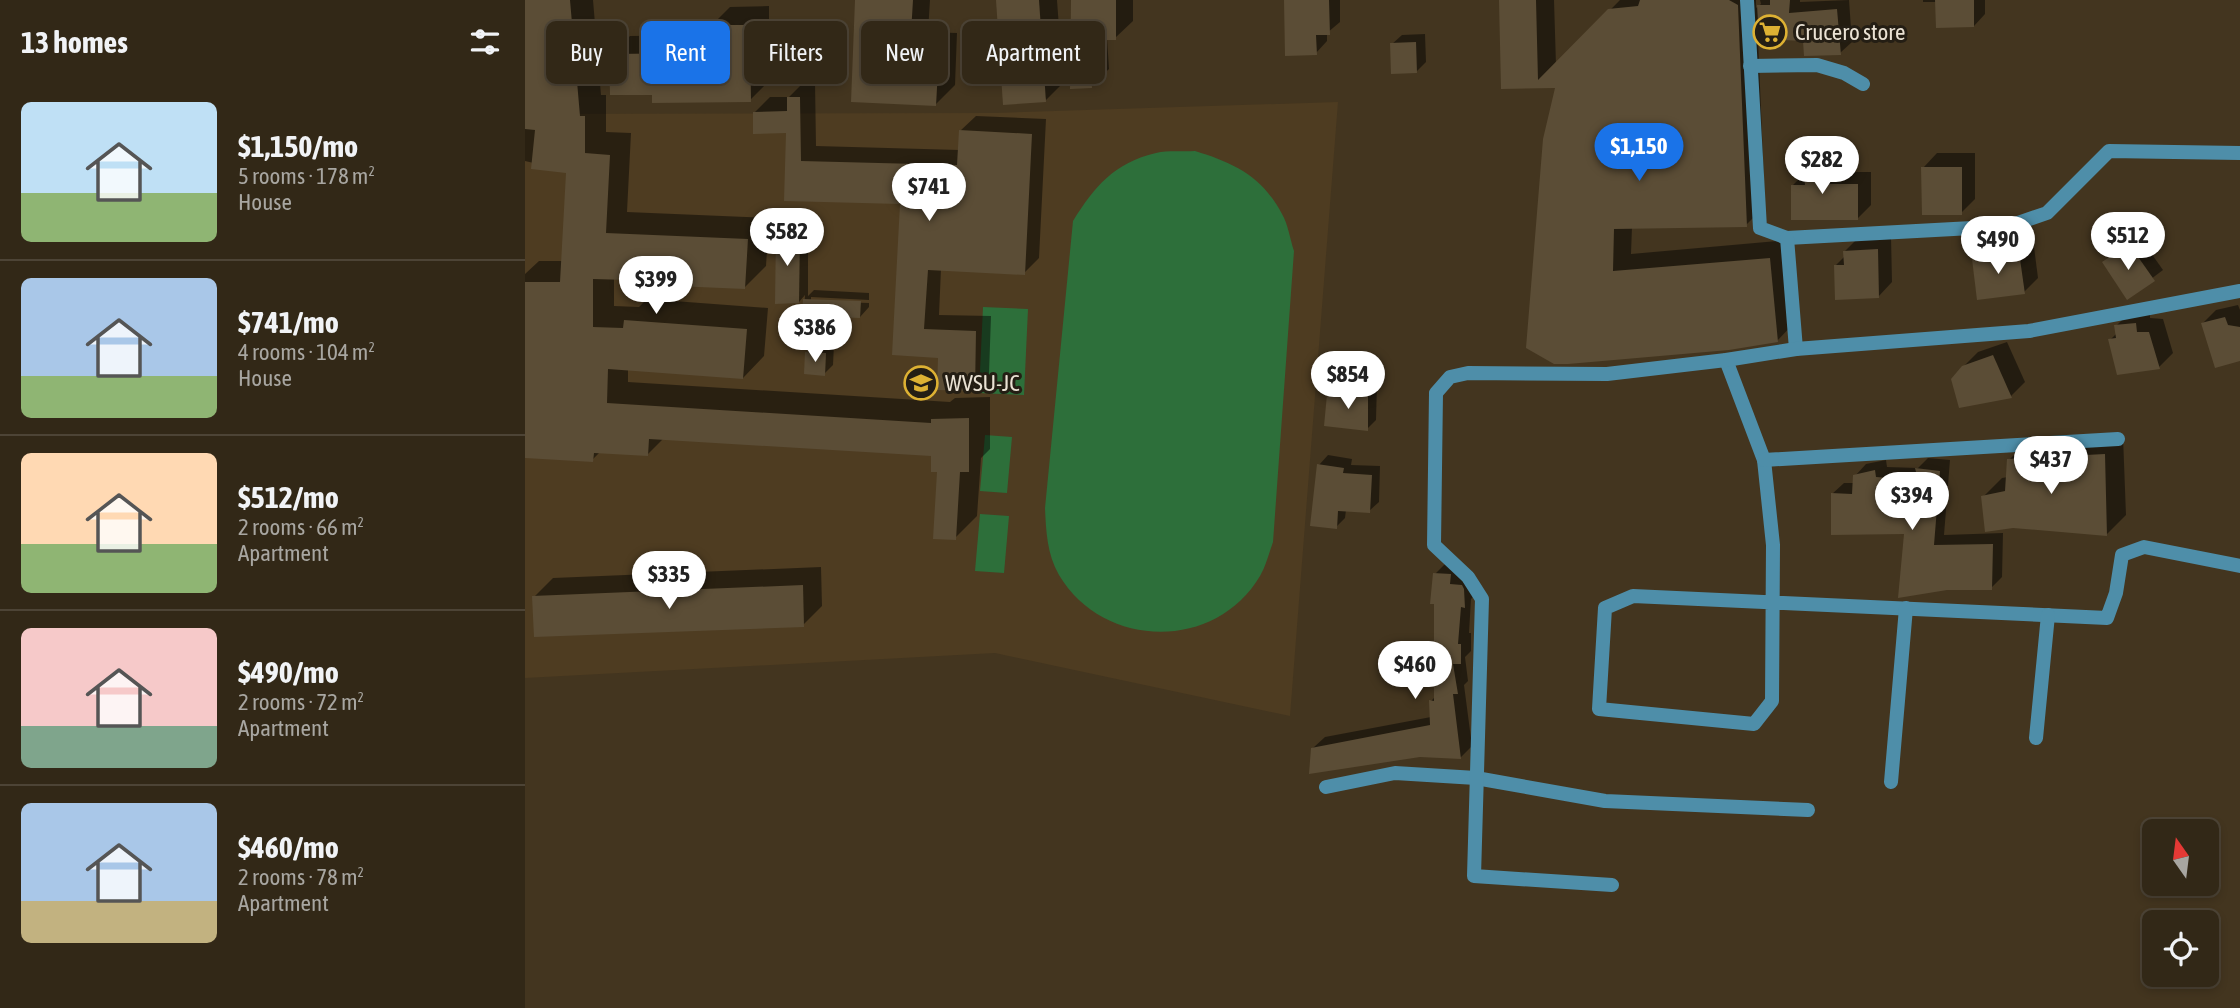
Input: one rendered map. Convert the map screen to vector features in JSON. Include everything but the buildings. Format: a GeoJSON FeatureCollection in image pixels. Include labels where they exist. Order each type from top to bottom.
{"type":"FeatureCollection","features":[{"type":"Feature","properties":{"kind":"street"},"geometry":{"type":"LineString","coordinates":[[1747,0],[1760,228],[1787,238],[2010,226],[2047,213],[2109,151],[2240,153]]}},
{"type":"Feature","properties":{"kind":"street"},"geometry":{"type":"LineString","coordinates":[[1750,66],[1817,65],[1844,73],[1863,84]]}},
{"type":"Feature","properties":{"kind":"street"},"geometry":{"type":"LineString","coordinates":[[1787,238],[1797,349]]}},
{"type":"Feature","properties":{"kind":"street"},"geometry":{"type":"LineString","coordinates":[[1612,885],[1474,876],[1482,599],[1468,577],[1434,545],[1436,393],[1450,377],[1468,373],[1607,374],[1797,349],[2029,331],[2240,291]]}},
{"type":"Feature","properties":{"kind":"street"},"geometry":{"type":"LineString","coordinates":[[1726,360],[1764,460],[1773,545],[1773,601],[1772,701],[1754,724],[1599,709],[1605,608],[1633,596],[1773,601],[2107,618],[2116,593],[2122,555],[2144,547],[2240,566]]}},
{"type":"Feature","properties":{"kind":"street"},"geometry":{"type":"LineString","coordinates":[[1764,460],[2118,439]]}},
{"type":"Feature","properties":{"kind":"street"},"geometry":{"type":"LineString","coordinates":[[1891,782],[1906,608]]}},
{"type":"Feature","properties":{"kind":"street"},"geometry":{"type":"LineString","coordinates":[[2036,738],[2048,615]]}},
{"type":"Feature","properties":{"kind":"street"},"geometry":{"type":"LineString","coordinates":[[1326,787],[1395,773],[1476,778],[1605,801],[1808,810]]}},
{"type":"Feature","properties":{"kind":"shaded area","name":"WVSU-JC"},"geometry":{"type":"Polygon","coordinates":[[[1338,102],[1290,716],[995,653],[525,678],[525,114],[995,113],[1338,102]]]}},
{"type":"Feature","properties":{"kind":"green space"},"geometry":{"type":"Polygon","coordinates":[[[1195,151],[1234,166],[1265,190],[1284,218],[1294,251],[1273,542],[1260,576],[1240,601],[1216,618],[1188,629],[1159,632],[1130,628],[1103,617],[1078,599],[1059,575],[1052,559],[1045,508],[1073,221],[1098,187],[1128,163],[1161,152],[1195,151]]]}},
{"type":"Feature","properties":{"kind":"green space"},"geometry":{"type":"Polygon","coordinates":[[[983,307],[1028,309],[1024,395],[979,393],[983,307]]]}},
{"type":"Feature","properties":{"kind":"green space"},"geometry":{"type":"Polygon","coordinates":[[[985,435],[1012,437],[1007,493],[980,491],[985,435]]]}},
{"type":"Feature","properties":{"kind":"green space"},"geometry":{"type":"Polygon","coordinates":[[[980,514],[1009,516],[1004,573],[975,571],[980,514]]]}},
{"type":"Feature","properties":{"kind":"place","name":"Crucero store"},"geometry":{"type":"Point","coordinates":[1770,32]}},
{"type":"Feature","properties":{"kind":"place","name":"WVSU-JC"},"geometry":{"type":"Point","coordinates":[921,383]}}]}
